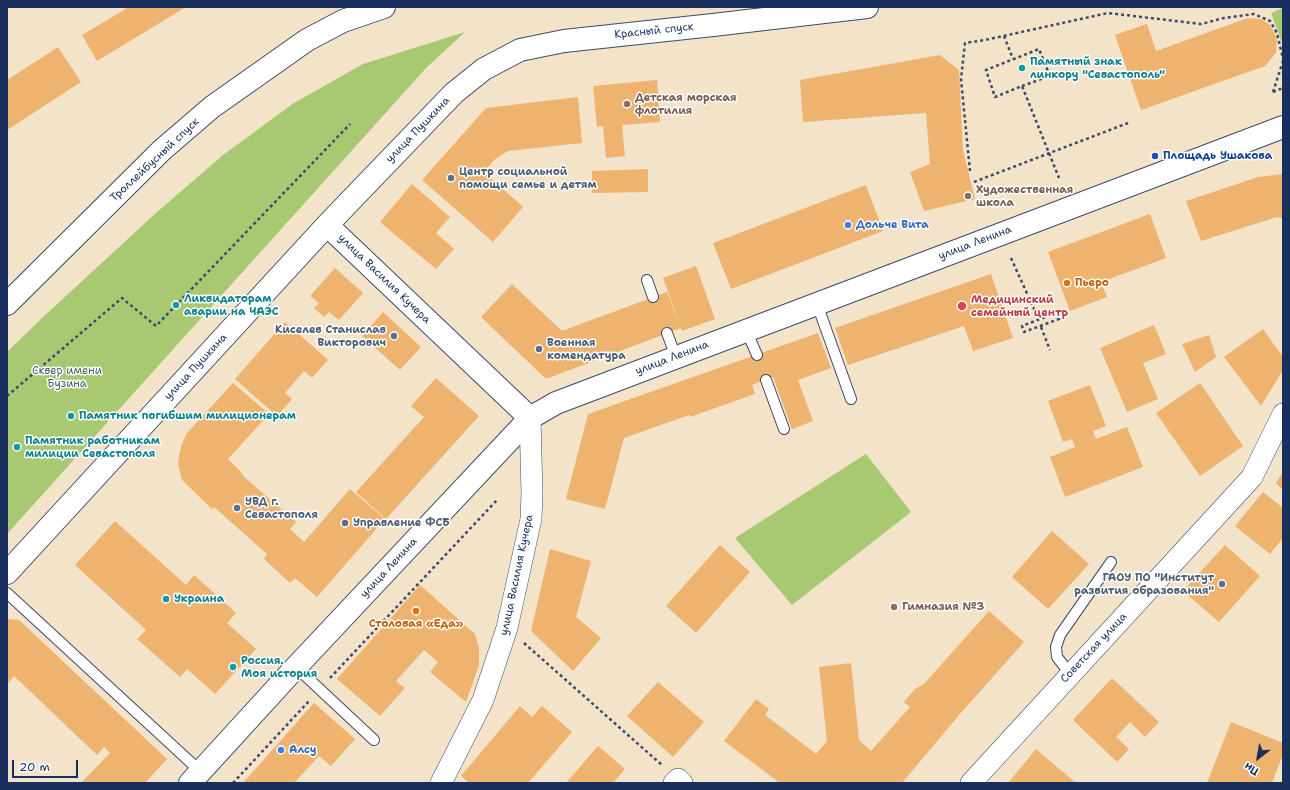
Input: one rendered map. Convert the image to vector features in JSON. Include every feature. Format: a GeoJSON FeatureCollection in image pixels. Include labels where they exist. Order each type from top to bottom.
{"type":"FeatureCollection","features":[{"type":"Feature","properties":{"kind":"main road","name":"Троллейбусный спуск"},"geometry":{"type":"LineString","coordinates":[[7,304],[162,150],[212,107],[307,40],[343,21],[384,7]]}},
{"type":"Feature","properties":{"kind":"main road","name":"Красный спуск"},"geometry":{"type":"LineString","coordinates":[[454,93],[484,69],[520,50],[564,41],[867,7]]}},
{"type":"Feature","properties":{"kind":"main road","name":"улица Пушкина"},"geometry":{"type":"LineString","coordinates":[[7,573],[327,225],[454,93]]}},
{"type":"Feature","properties":{"kind":"main road","name":"улица Ленина"},"geometry":{"type":"LineString","coordinates":[[195,777],[296,667],[530,418],[556,402],[1283,126]]}},
{"type":"Feature","properties":{"kind":"main road","name":"улица Василия Кучера"},"geometry":{"type":"LineString","coordinates":[[327,225],[530,418]]}},
{"type":"Feature","properties":{"kind":"street","name":"Советская улица"},"geometry":{"type":"LineString","coordinates":[[971,783],[1252,477],[1283,414]]}},
{"type":"Feature","properties":{"kind":"street","name":"улица Василия Кучера"},"geometry":{"type":"LineString","coordinates":[[441,783],[483,700],[507,628],[531,519],[532,493],[530,418]]}},
{"type":"Feature","properties":{"kind":"lane"},"geometry":{"type":"LineString","coordinates":[[647,280],[653,297]]}},
{"type":"Feature","properties":{"kind":"lane"},"geometry":{"type":"LineString","coordinates":[[817,304],[851,399]]}},
{"type":"Feature","properties":{"kind":"lane"},"geometry":{"type":"LineString","coordinates":[[739,332],[757,355]]}},
{"type":"Feature","properties":{"kind":"lane"},"geometry":{"type":"LineString","coordinates":[[667,333],[676,357]]}},
{"type":"Feature","properties":{"kind":"lane"},"geometry":{"type":"LineString","coordinates":[[766,380],[784,429]]}},
{"type":"Feature","properties":{"kind":"lane"},"geometry":{"type":"LineString","coordinates":[[1070,674],[1057,657],[1056,647],[1060,635],[1111,562]]}},
{"type":"Feature","properties":{"kind":"lane"},"geometry":{"type":"LineString","coordinates":[[7,593],[195,777]]}},
{"type":"Feature","properties":{"kind":"lane"},"geometry":{"type":"LineString","coordinates":[[296,667],[374,740]]}},
{"type":"Feature","properties":{"kind":"path"},"geometry":{"type":"LineString","coordinates":[[970,172],[961,79],[965,43],[1108,13],[1201,24],[1224,18],[1254,14],[1270,21],[1277,33],[1283,60],[1273,92],[1283,88]]}},
{"type":"Feature","properties":{"kind":"path"},"geometry":{"type":"LineString","coordinates":[[1004,36],[1012,59]]}},
{"type":"Feature","properties":{"kind":"path"},"geometry":{"type":"LineString","coordinates":[[1039,49],[1050,76],[1022,86],[995,97],[986,70],[1039,49]]}},
{"type":"Feature","properties":{"kind":"path"},"geometry":{"type":"LineString","coordinates":[[1022,86],[1059,178]]}},
{"type":"Feature","properties":{"kind":"path"},"geometry":{"type":"LineString","coordinates":[[974,182],[1128,123]]}},
{"type":"Feature","properties":{"kind":"path"},"geometry":{"type":"LineString","coordinates":[[7,396],[122,298],[156,326],[350,124]]}},
{"type":"Feature","properties":{"kind":"path"},"geometry":{"type":"LineString","coordinates":[[1011,258],[1039,320]]}},
{"type":"Feature","properties":{"kind":"path"},"geometry":{"type":"LineString","coordinates":[[1056,313],[1059,319],[1041,327],[1024,332],[1022,326],[1039,320],[1056,313]]}},
{"type":"Feature","properties":{"kind":"path"},"geometry":{"type":"LineString","coordinates":[[1041,327],[1050,350]]}},
{"type":"Feature","properties":{"kind":"path"},"geometry":{"type":"LineString","coordinates":[[233,783],[497,500]]}},
{"type":"Feature","properties":{"kind":"path"},"geometry":{"type":"LineString","coordinates":[[507,628],[678,782]]}},
{"type":"Feature","properties":{"kind":"green space"},"geometry":{"type":"Polygon","coordinates":[[[1283,8],[1283,45],[1271,13],[1283,8]]]}},
{"type":"Feature","properties":{"kind":"green space","name":"Сквер имени Бузина"},"geometry":{"type":"Polygon","coordinates":[[[465,32],[426,68],[7,534],[7,352],[156,213],[223,155],[294,103],[363,64],[465,32]]]}},
{"type":"Feature","properties":{"kind":"green space"},"geometry":{"type":"Polygon","coordinates":[[[866,454],[911,512],[792,605],[735,538],[866,454]]]}},
{"type":"Feature","properties":{"kind":"building"},"geometry":{"type":"Polygon","coordinates":[[[129,7],[186,7],[97,61],[82,35],[129,7]]]}},
{"type":"Feature","properties":{"kind":"building"},"geometry":{"type":"Polygon","coordinates":[[[1248,18],[1261,19],[1270,25],[1277,38],[1276,53],[1265,66],[1141,110],[1115,35],[1147,24],[1156,51],[1248,18]]]}},
{"type":"Feature","properties":{"kind":"building"},"geometry":{"type":"Polygon","coordinates":[[[58,47],[81,82],[7,130],[7,80],[58,47]]]}},
{"type":"Feature","properties":{"kind":"building"},"geometry":{"type":"Polygon","coordinates":[[[940,55],[959,70],[963,150],[975,199],[924,211],[910,172],[930,164],[926,113],[803,122],[800,80],[940,55]]]}},
{"type":"Feature","properties":{"kind":"building","name":"Детская морская флотилия"},"geometry":{"type":"Polygon","coordinates":[[[657,80],[660,122],[622,125],[625,156],[606,158],[603,126],[597,127],[593,86],[657,80]]]}},
{"type":"Feature","properties":{"kind":"building"},"geometry":{"type":"Polygon","coordinates":[[[578,97],[582,143],[508,151],[494,160],[484,172],[523,207],[493,242],[422,180],[486,108],[578,97]]]}},
{"type":"Feature","properties":{"kind":"building"},"geometry":{"type":"Polygon","coordinates":[[[648,169],[648,192],[592,193],[592,171],[648,169]]]}},
{"type":"Feature","properties":{"kind":"building"},"geometry":{"type":"Polygon","coordinates":[[[1283,174],[1283,218],[1277,217],[1201,241],[1186,201],[1258,177],[1283,174]]]}},
{"type":"Feature","properties":{"kind":"building"},"geometry":{"type":"Polygon","coordinates":[[[412,184],[450,217],[436,233],[454,249],[436,269],[380,222],[412,184]]]}},
{"type":"Feature","properties":{"kind":"building"},"geometry":{"type":"Polygon","coordinates":[[[866,185],[883,231],[731,289],[713,243],[866,185]]]}},
{"type":"Feature","properties":{"kind":"building"},"geometry":{"type":"Polygon","coordinates":[[[1150,214],[1166,258],[1101,282],[1107,297],[1070,311],[1048,252],[1150,214]]]}},
{"type":"Feature","properties":{"kind":"building"},"geometry":{"type":"Polygon","coordinates":[[[696,266],[715,319],[682,331],[663,278],[696,266]]]}},
{"type":"Feature","properties":{"kind":"building"},"geometry":{"type":"Polygon","coordinates":[[[335,268],[363,293],[339,320],[329,312],[324,317],[314,308],[319,303],[310,296],[335,268]]]}},
{"type":"Feature","properties":{"kind":"building"},"geometry":{"type":"Polygon","coordinates":[[[991,274],[1013,338],[973,351],[964,326],[848,365],[835,328],[991,274]]]}},
{"type":"Feature","properties":{"kind":"building"},"geometry":{"type":"Polygon","coordinates":[[[512,284],[562,331],[667,292],[681,328],[546,379],[481,317],[512,284]]]}},
{"type":"Feature","properties":{"kind":"building"},"geometry":{"type":"Polygon","coordinates":[[[383,312],[421,347],[400,370],[362,336],[383,312]]]}},
{"type":"Feature","properties":{"kind":"building"},"geometry":{"type":"Polygon","coordinates":[[[285,322],[328,360],[312,378],[304,371],[285,393],[292,399],[277,416],[235,379],[285,322]]]}},
{"type":"Feature","properties":{"kind":"building"},"geometry":{"type":"Polygon","coordinates":[[[1154,325],[1166,354],[1143,363],[1158,399],[1127,412],[1100,348],[1154,325]]]}},
{"type":"Feature","properties":{"kind":"building"},"geometry":{"type":"Polygon","coordinates":[[[1263,329],[1283,357],[1283,370],[1261,406],[1224,357],[1263,329]]]}},
{"type":"Feature","properties":{"kind":"building"},"geometry":{"type":"Polygon","coordinates":[[[818,333],[831,368],[798,380],[813,421],[792,429],[773,377],[752,385],[755,394],[624,438],[605,509],[566,499],[588,414],[818,333]]]}},
{"type":"Feature","properties":{"kind":"building"},"geometry":{"type":"Polygon","coordinates":[[[1209,335],[1216,357],[1195,372],[1182,344],[1209,335]]]}},
{"type":"Feature","properties":{"kind":"building"},"geometry":{"type":"Polygon","coordinates":[[[436,378],[479,416],[386,519],[356,492],[424,417],[411,406],[436,378]]]}},
{"type":"Feature","properties":{"kind":"building"},"geometry":{"type":"Polygon","coordinates":[[[233,383],[269,414],[228,459],[243,474],[242,475],[296,522],[290,529],[304,542],[350,489],[385,519],[317,597],[295,578],[290,583],[264,559],[267,554],[214,507],[212,509],[182,480],[178,464],[182,444],[187,433],[233,383]]]}},
{"type":"Feature","properties":{"kind":"building"},"geometry":{"type":"Polygon","coordinates":[[[1200,383],[1243,446],[1200,476],[1156,413],[1200,383]]]}},
{"type":"Feature","properties":{"kind":"building"},"geometry":{"type":"Polygon","coordinates":[[[1090,385],[1106,426],[1093,431],[1096,439],[1127,427],[1143,467],[1065,497],[1050,457],[1075,447],[1072,439],[1063,442],[1048,401],[1090,385]]]}},
{"type":"Feature","properties":{"kind":"building"},"geometry":{"type":"Polygon","coordinates":[[[1283,472],[1283,490],[1276,483],[1283,472]]]}},
{"type":"Feature","properties":{"kind":"building"},"geometry":{"type":"Polygon","coordinates":[[[1263,492],[1283,508],[1283,538],[1270,554],[1235,526],[1263,492]]]}},
{"type":"Feature","properties":{"kind":"building","name":"Украина"},"geometry":{"type":"Polygon","coordinates":[[[115,521],[186,585],[194,575],[236,613],[227,623],[256,649],[215,694],[187,669],[180,677],[137,639],[146,630],[75,565],[115,521]]]}},
{"type":"Feature","properties":{"kind":"building"},"geometry":{"type":"Polygon","coordinates":[[[1052,531],[1089,564],[1048,609],[1012,577],[1052,531]]]}},
{"type":"Feature","properties":{"kind":"building"},"geometry":{"type":"Polygon","coordinates":[[[720,545],[750,572],[696,633],[666,606],[720,545]]]}},
{"type":"Feature","properties":{"kind":"building","name":"ГАОУ ПО \"Институт развития образования\""},"geometry":{"type":"Polygon","coordinates":[[[1225,545],[1260,576],[1219,622],[1183,591],[1225,545]]]}},
{"type":"Feature","properties":{"kind":"building"},"geometry":{"type":"Polygon","coordinates":[[[550,549],[591,561],[576,617],[601,638],[573,671],[531,631],[550,549]]]}},
{"type":"Feature","properties":{"kind":"building"},"geometry":{"type":"Polygon","coordinates":[[[420,585],[475,634],[479,648],[479,665],[466,702],[430,672],[438,662],[424,650],[396,681],[405,688],[380,716],[337,679],[420,585]]]}},
{"type":"Feature","properties":{"kind":"building"},"geometry":{"type":"Polygon","coordinates":[[[989,611],[1024,642],[959,715],[902,783],[780,783],[724,741],[756,699],[769,709],[765,715],[816,754],[827,741],[819,667],[851,663],[859,740],[871,751],[910,707],[904,702],[915,689],[924,684],[989,611]]]}},
{"type":"Feature","properties":{"kind":"building"},"geometry":{"type":"Polygon","coordinates":[[[7,619],[19,620],[167,759],[145,783],[81,783],[110,753],[104,747],[97,755],[14,676],[7,684],[7,619]]]}},
{"type":"Feature","properties":{"kind":"building"},"geometry":{"type":"Polygon","coordinates":[[[1112,678],[1159,722],[1145,737],[1130,722],[1116,737],[1129,749],[1117,762],[1073,720],[1112,678]]]}},
{"type":"Feature","properties":{"kind":"building"},"geometry":{"type":"Polygon","coordinates":[[[658,682],[704,722],[673,757],[627,716],[658,682]]]}},
{"type":"Feature","properties":{"kind":"building"},"geometry":{"type":"Polygon","coordinates":[[[314,703],[355,739],[331,766],[319,756],[294,783],[243,783],[314,703]]]}},
{"type":"Feature","properties":{"kind":"building"},"geometry":{"type":"Polygon","coordinates":[[[520,706],[532,717],[542,706],[572,732],[528,783],[469,783],[461,776],[520,706]]]}},
{"type":"Feature","properties":{"kind":"building"},"geometry":{"type":"Polygon","coordinates":[[[1231,722],[1283,743],[1283,754],[1272,783],[1207,783],[1231,722]]]}},
{"type":"Feature","properties":{"kind":"building"},"geometry":{"type":"Polygon","coordinates":[[[598,746],[625,769],[613,783],[566,783],[598,746]]]}},
{"type":"Feature","properties":{"kind":"building"},"geometry":{"type":"Polygon","coordinates":[[[1036,749],[1076,783],[1008,783],[1036,749]]]}},
{"type":"Feature","properties":{"kind":"place","name":"Памятный знак линкору \"Севастополь\""},"geometry":{"type":"Point","coordinates":[1022,68]}},
{"type":"Feature","properties":{"kind":"place","name":"Детская морская флотилия"},"geometry":{"type":"Point","coordinates":[627,104]}},
{"type":"Feature","properties":{"kind":"place","name":"Площадь Ушакова"},"geometry":{"type":"Point","coordinates":[1155,156]}},
{"type":"Feature","properties":{"kind":"place","name":"Центр социальной помощи семье и детям"},"geometry":{"type":"Point","coordinates":[451,178]}},
{"type":"Feature","properties":{"kind":"place","name":"Художественная школа"},"geometry":{"type":"Point","coordinates":[968,196]}},
{"type":"Feature","properties":{"kind":"place","name":"Дольче Вита"},"geometry":{"type":"Point","coordinates":[848,225]}},
{"type":"Feature","properties":{"kind":"place","name":"Пьеро"},"geometry":{"type":"Point","coordinates":[1067,283]}},
{"type":"Feature","properties":{"kind":"place","name":"Ликвидаторам аварии на ЧАЭС"},"geometry":{"type":"Point","coordinates":[176,305]}},
{"type":"Feature","properties":{"kind":"place","name":"Медицинский семейный центр"},"geometry":{"type":"Point","coordinates":[962,306]}},
{"type":"Feature","properties":{"kind":"place","name":"Киселев Станислав Викторович"},"geometry":{"type":"Point","coordinates":[394,336]}},
{"type":"Feature","properties":{"kind":"place","name":"Военная комендатура"},"geometry":{"type":"Point","coordinates":[539,349]}},
{"type":"Feature","properties":{"kind":"place","name":"Памятник погибшим милиционерам"},"geometry":{"type":"Point","coordinates":[71,416]}},
{"type":"Feature","properties":{"kind":"place","name":"Памятник работникам милиции Севастополя"},"geometry":{"type":"Point","coordinates":[17,447]}},
{"type":"Feature","properties":{"kind":"place","name":"УВД г. Севастополя"},"geometry":{"type":"Point","coordinates":[237,508]}},
{"type":"Feature","properties":{"kind":"place","name":"Управление ФСБ"},"geometry":{"type":"Point","coordinates":[345,523]}},
{"type":"Feature","properties":{"kind":"place","name":"ГАОУ ПО \"Институт развития образования\""},"geometry":{"type":"Point","coordinates":[1222,584]}},
{"type":"Feature","properties":{"kind":"place","name":"Украина"},"geometry":{"type":"Point","coordinates":[166,599]}},
{"type":"Feature","properties":{"kind":"place","name":"Гимназия №3"},"geometry":{"type":"Point","coordinates":[894,607]}},
{"type":"Feature","properties":{"kind":"place","name":"Столовая «Еда»"},"geometry":{"type":"Point","coordinates":[416,611]}},
{"type":"Feature","properties":{"kind":"place","name":"Россия. Моя история"},"geometry":{"type":"Point","coordinates":[233,667]}},
{"type":"Feature","properties":{"kind":"place","name":"Алсу"},"geometry":{"type":"Point","coordinates":[281,750]}}]}
